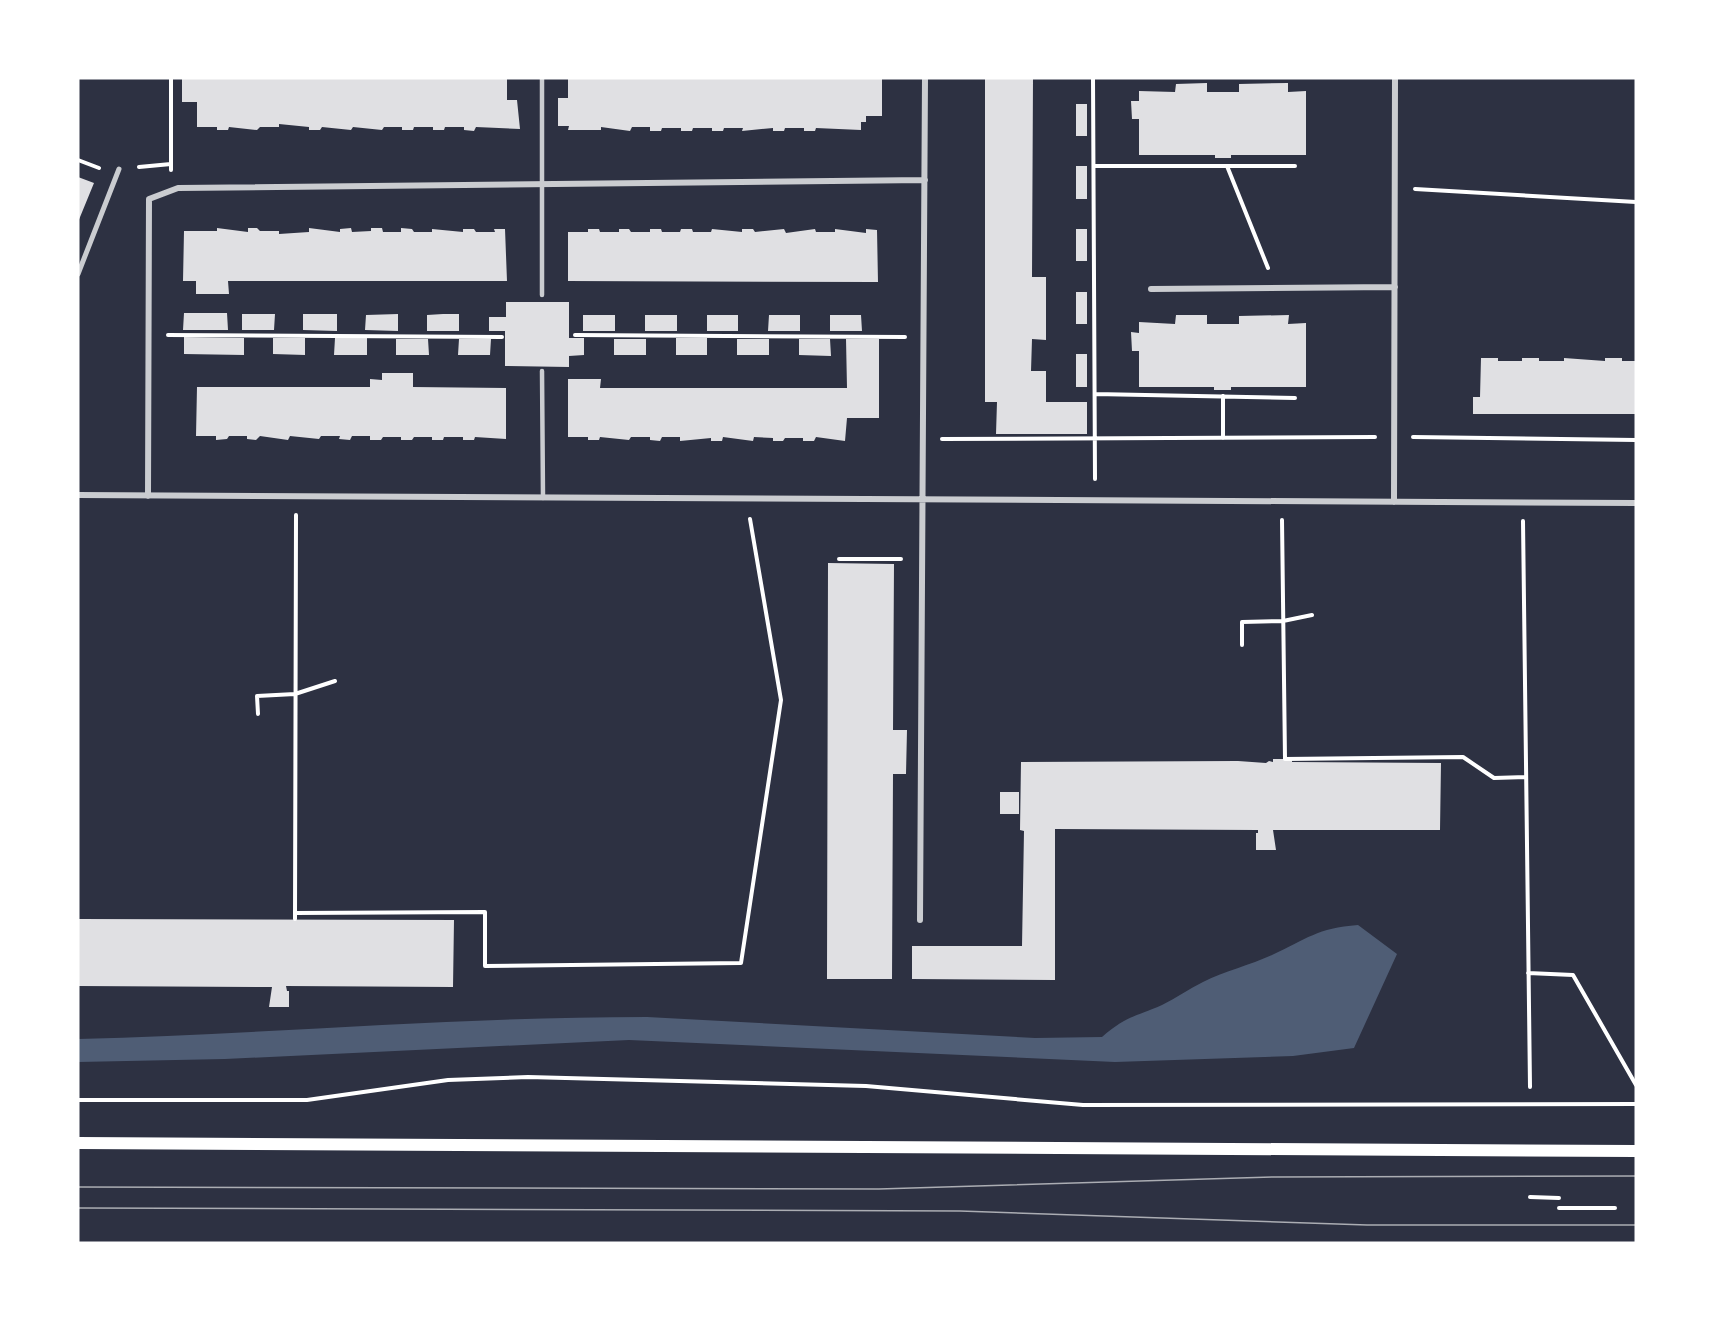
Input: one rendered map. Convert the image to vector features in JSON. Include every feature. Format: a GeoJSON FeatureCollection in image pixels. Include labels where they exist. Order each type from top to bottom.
{"type":"FeatureCollection","features":[{"type":"Feature","properties":{"kind":"main road"},"geometry":{"type":"LineString","coordinates":[[78,1143],[1636,1150]]}},
{"type":"Feature","properties":{"kind":"street"},"geometry":{"type":"LineString","coordinates":[[920,920],[925,78]]}},
{"type":"Feature","properties":{"kind":"street"},"geometry":{"type":"LineString","coordinates":[[1394,502],[1395,78]]}},
{"type":"Feature","properties":{"kind":"street"},"geometry":{"type":"LineString","coordinates":[[78,274],[119,169]]}},
{"type":"Feature","properties":{"kind":"street"},"geometry":{"type":"LineString","coordinates":[[148,496],[149,199],[178,188],[925,180]]}},
{"type":"Feature","properties":{"kind":"street"},"geometry":{"type":"LineString","coordinates":[[1151,289],[1395,287]]}},
{"type":"Feature","properties":{"kind":"street"},"geometry":{"type":"LineString","coordinates":[[78,495],[1636,503]]}},
{"type":"Feature","properties":{"kind":"lane"},"geometry":{"type":"LineString","coordinates":[[542,78],[542,295]]}},
{"type":"Feature","properties":{"kind":"lane"},"geometry":{"type":"LineString","coordinates":[[542,371],[543,498]]}},
{"type":"Feature","properties":{"kind":"path"},"geometry":{"type":"LineString","coordinates":[[171,78],[171,191]]}},
{"type":"Feature","properties":{"kind":"path"},"geometry":{"type":"LineString","coordinates":[[1093,78],[1094,500]]}},
{"type":"Feature","properties":{"kind":"path"},"geometry":{"type":"LineString","coordinates":[[1094,166],[1295,166]]}},
{"type":"Feature","properties":{"kind":"path"},"geometry":{"type":"LineString","coordinates":[[1227,166],[1276,288]]}},
{"type":"Feature","properties":{"kind":"path"},"geometry":{"type":"LineString","coordinates":[[1395,188],[1636,202]]}},
{"type":"Feature","properties":{"kind":"path"},"geometry":{"type":"LineString","coordinates":[[149,335],[502,338]]}},
{"type":"Feature","properties":{"kind":"path"},"geometry":{"type":"LineString","coordinates":[[575,335],[923,337]]}},
{"type":"Feature","properties":{"kind":"path"},"geometry":{"type":"LineString","coordinates":[[1095,394],[1295,398]]}},
{"type":"Feature","properties":{"kind":"path"},"geometry":{"type":"LineString","coordinates":[[1223,396],[1223,438]]}},
{"type":"Feature","properties":{"kind":"path"},"geometry":{"type":"LineString","coordinates":[[923,439],[1394,437],[1636,440]]}},
{"type":"Feature","properties":{"kind":"path"},"geometry":{"type":"LineString","coordinates":[[295,919],[296,497]]}},
{"type":"Feature","properties":{"kind":"path"},"geometry":{"type":"LineString","coordinates":[[295,913],[485,912],[485,966],[741,963],[781,700],[747,499]]}},
{"type":"Feature","properties":{"kind":"path"},"geometry":{"type":"LineString","coordinates":[[1282,501],[1285,759],[1463,757],[1494,778],[1526,777]]}},
{"type":"Feature","properties":{"kind":"path"},"geometry":{"type":"LineString","coordinates":[[1522,502],[1530,1087]]}},
{"type":"Feature","properties":{"kind":"path"},"geometry":{"type":"LineString","coordinates":[[839,559],[922,560]]}},
{"type":"Feature","properties":{"kind":"path"},"geometry":{"type":"LineString","coordinates":[[1242,645],[1242,622],[1283,621],[1312,615]]}},
{"type":"Feature","properties":{"kind":"path"},"geometry":{"type":"LineString","coordinates":[[258,714],[257,696],[295,694],[335,681]]}},
{"type":"Feature","properties":{"kind":"path"},"geometry":{"type":"LineString","coordinates":[[1528,973],[1572,975],[1636,1085]]}},
{"type":"Feature","properties":{"kind":"path"},"geometry":{"type":"LineString","coordinates":[[78,1100],[307,1100],[448,1080],[528,1077],[866,1086],[1083,1105],[1636,1104]]}},
{"type":"Feature","properties":{"kind":"path"},"geometry":{"type":"LineString","coordinates":[[1530,1197],[1559,1197]]}},
{"type":"Feature","properties":{"kind":"path"},"geometry":{"type":"LineString","coordinates":[[1559,1208],[1616,1208]]}},
{"type":"Feature","properties":{"kind":"water"},"geometry":{"type":"Polygon","coordinates":[[[1358,925],[1397,954],[1354,1048],[1293,1056],[1115,1062],[629,1040],[225,1059],[78,1062],[78,1039],[576,1018],[647,1017],[1035,1038],[1102,1037],[1124,1021],[1162,1005],[1211,978],[1264,959],[1322,932],[1358,925]]]}},
{"type":"Feature","properties":{"kind":"building"},"geometry":{"type":"Polygon","coordinates":[[[182,78],[507,78],[507,100],[517,100],[520,129],[476,127],[474,131],[464,130],[464,127],[445,127],[444,130],[433,130],[433,127],[414,127],[413,130],[402,130],[402,127],[384,127],[382,130],[353,127],[351,130],[322,127],[320,130],[309,130],[309,127],[279,124],[279,127],[260,127],[257,130],[229,127],[228,130],[217,130],[217,127],[197,127],[197,102],[182,102],[182,78]]]}},
{"type":"Feature","properties":{"kind":"building"},"geometry":{"type":"Polygon","coordinates":[[[568,78],[882,78],[882,116],[866,116],[866,122],[861,122],[861,130],[816,128],[815,131],[804,131],[804,128],[785,128],[784,131],[773,131],[773,128],[742,131],[743,128],[724,128],[723,131],[712,131],[712,128],[693,128],[692,131],[681,131],[681,128],[662,128],[661,131],[650,131],[650,127],[632,127],[630,131],[601,127],[601,130],[568,130],[569,126],[558,126],[558,98],[568,98],[568,78]]]}},
{"type":"Feature","properties":{"kind":"building"},"geometry":{"type":"Polygon","coordinates":[[[985,78],[1033,78],[1032,277],[1046,277],[1046,340],[1032,339],[1031,371],[1046,371],[1046,402],[1087,402],[1087,434],[996,434],[997,402],[985,402],[985,78]]]}},
{"type":"Feature","properties":{"kind":"building"},"geometry":{"type":"Polygon","coordinates":[[[1207,83],[1207,92],[1239,92],[1239,84],[1288,83],[1288,92],[1306,91],[1306,155],[1231,155],[1231,158],[1215,158],[1215,155],[1139,155],[1139,119],[1132,119],[1131,101],[1139,101],[1139,91],[1175,92],[1176,84],[1207,83]]]}},
{"type":"Feature","properties":{"kind":"building"},"geometry":{"type":"Polygon","coordinates":[[[1076,104],[1087,104],[1087,136],[1076,136],[1076,104]]]}},
{"type":"Feature","properties":{"kind":"building"},"geometry":{"type":"Polygon","coordinates":[[[1076,166],[1087,166],[1087,199],[1076,199],[1076,166]]]}},
{"type":"Feature","properties":{"kind":"building"},"geometry":{"type":"Polygon","coordinates":[[[78,177],[94,183],[78,222],[78,177]]]}},
{"type":"Feature","properties":{"kind":"building"},"geometry":{"type":"Polygon","coordinates":[[[217,228],[248,232],[248,228],[257,228],[260,231],[279,231],[279,234],[309,232],[309,228],[340,232],[340,229],[351,228],[352,232],[371,231],[371,228],[382,228],[383,232],[401,232],[401,228],[412,229],[414,232],[432,232],[432,229],[463,232],[463,229],[474,229],[476,232],[495,232],[494,229],[505,229],[507,281],[228,281],[229,294],[196,294],[196,281],[183,281],[184,231],[217,231],[217,228]]]}},
{"type":"Feature","properties":{"kind":"building"},"geometry":{"type":"Polygon","coordinates":[[[588,229],[599,229],[600,232],[619,232],[619,229],[629,229],[631,232],[650,232],[650,229],[661,229],[662,232],[680,232],[681,229],[692,229],[693,232],[711,232],[712,229],[742,232],[742,229],[753,229],[755,232],[784,229],[786,233],[815,229],[816,232],[835,232],[835,229],[866,233],[866,229],[877,230],[878,282],[568,281],[568,232],[588,232],[588,229]]]}},
{"type":"Feature","properties":{"kind":"building"},"geometry":{"type":"Polygon","coordinates":[[[1076,229],[1087,229],[1087,261],[1076,261],[1076,229]]]}},
{"type":"Feature","properties":{"kind":"building"},"geometry":{"type":"Polygon","coordinates":[[[1076,292],[1087,292],[1087,324],[1076,324],[1076,292]]]}},
{"type":"Feature","properties":{"kind":"building"},"geometry":{"type":"Polygon","coordinates":[[[506,302],[569,302],[569,338],[584,338],[584,355],[569,356],[569,367],[505,366],[505,331],[489,331],[489,317],[506,317],[506,302]]]}},
{"type":"Feature","properties":{"kind":"building"},"geometry":{"type":"Polygon","coordinates":[[[184,313],[227,313],[228,330],[183,330],[184,313]]]}},
{"type":"Feature","properties":{"kind":"building"},"geometry":{"type":"Polygon","coordinates":[[[242,314],[275,314],[274,330],[242,330],[242,314]]]}},
{"type":"Feature","properties":{"kind":"building"},"geometry":{"type":"Polygon","coordinates":[[[303,314],[337,314],[337,331],[303,330],[303,314]]]}},
{"type":"Feature","properties":{"kind":"building"},"geometry":{"type":"Polygon","coordinates":[[[398,314],[398,331],[365,330],[366,315],[398,314]]]}},
{"type":"Feature","properties":{"kind":"building"},"geometry":{"type":"Polygon","coordinates":[[[459,314],[459,331],[427,331],[427,315],[459,314]]]}},
{"type":"Feature","properties":{"kind":"building"},"geometry":{"type":"Polygon","coordinates":[[[583,315],[615,315],[615,331],[583,331],[583,315]]]}},
{"type":"Feature","properties":{"kind":"building"},"geometry":{"type":"Polygon","coordinates":[[[645,315],[677,315],[677,331],[645,331],[645,315]]]}},
{"type":"Feature","properties":{"kind":"building"},"geometry":{"type":"Polygon","coordinates":[[[707,315],[738,315],[738,331],[707,331],[707,315]]]}},
{"type":"Feature","properties":{"kind":"building"},"geometry":{"type":"Polygon","coordinates":[[[769,315],[800,315],[800,331],[768,331],[769,315]]]}},
{"type":"Feature","properties":{"kind":"building"},"geometry":{"type":"Polygon","coordinates":[[[830,315],[861,315],[862,331],[830,331],[830,315]]]}},
{"type":"Feature","properties":{"kind":"building"},"geometry":{"type":"Polygon","coordinates":[[[1176,315],[1207,315],[1207,324],[1239,324],[1239,316],[1289,315],[1288,324],[1306,323],[1306,387],[1231,387],[1231,390],[1214,390],[1214,387],[1139,387],[1139,351],[1132,351],[1131,332],[1139,333],[1139,322],[1175,324],[1176,315]]]}},
{"type":"Feature","properties":{"kind":"building"},"geometry":{"type":"Polygon","coordinates":[[[184,337],[244,338],[244,355],[184,354],[184,337]]]}},
{"type":"Feature","properties":{"kind":"building"},"geometry":{"type":"Polygon","coordinates":[[[273,338],[305,338],[305,355],[273,354],[273,338]]]}},
{"type":"Feature","properties":{"kind":"building"},"geometry":{"type":"Polygon","coordinates":[[[335,338],[367,338],[367,355],[334,355],[335,338]]]}},
{"type":"Feature","properties":{"kind":"building"},"geometry":{"type":"Polygon","coordinates":[[[676,338],[707,338],[707,355],[676,355],[676,338]]]}},
{"type":"Feature","properties":{"kind":"building"},"geometry":{"type":"Polygon","coordinates":[[[396,339],[428,339],[429,355],[396,355],[396,339]]]}},
{"type":"Feature","properties":{"kind":"building"},"geometry":{"type":"Polygon","coordinates":[[[459,339],[491,339],[490,355],[458,355],[459,339]]]}},
{"type":"Feature","properties":{"kind":"building"},"geometry":{"type":"Polygon","coordinates":[[[614,339],[646,339],[646,355],[614,355],[614,339]]]}},
{"type":"Feature","properties":{"kind":"building"},"geometry":{"type":"Polygon","coordinates":[[[737,339],[769,339],[769,355],[737,355],[737,339]]]}},
{"type":"Feature","properties":{"kind":"building"},"geometry":{"type":"Polygon","coordinates":[[[799,339],[830,339],[831,356],[799,355],[799,339]]]}},
{"type":"Feature","properties":{"kind":"building"},"geometry":{"type":"Polygon","coordinates":[[[846,339],[879,339],[879,418],[847,418],[845,441],[816,437],[814,441],[803,441],[803,438],[785,438],[783,441],[773,441],[773,438],[754,437],[753,441],[723,437],[722,441],[711,441],[711,438],[680,441],[680,437],[662,437],[660,441],[650,440],[650,437],[631,437],[629,440],[600,437],[599,440],[588,440],[588,437],[568,437],[568,379],[601,379],[600,388],[847,388],[846,339]]]}},
{"type":"Feature","properties":{"kind":"building"},"geometry":{"type":"Polygon","coordinates":[[[1076,354],[1087,354],[1087,387],[1076,387],[1076,354]]]}},
{"type":"Feature","properties":{"kind":"building"},"geometry":{"type":"Polygon","coordinates":[[[1481,358],[1498,358],[1498,361],[1539,358],[1539,361],[1564,361],[1564,358],[1605,361],[1605,358],[1622,358],[1622,361],[1636,361],[1636,414],[1473,414],[1473,397],[1480,397],[1481,358]]]}},
{"type":"Feature","properties":{"kind":"building"},"geometry":{"type":"Polygon","coordinates":[[[382,373],[413,373],[413,387],[506,388],[506,439],[475,437],[474,440],[463,440],[463,437],[444,437],[443,440],[432,440],[432,437],[414,437],[412,440],[401,440],[401,437],[383,437],[381,440],[370,440],[370,436],[352,436],[350,440],[339,439],[340,436],[321,436],[319,439],[290,436],[288,440],[260,436],[256,440],[247,439],[247,436],[229,436],[227,439],[216,440],[216,436],[196,436],[197,387],[370,387],[370,379],[382,380],[382,373]]]}},
{"type":"Feature","properties":{"kind":"building"},"geometry":{"type":"Polygon","coordinates":[[[828,563],[894,564],[893,730],[907,730],[906,774],[893,774],[892,979],[827,979],[828,563]]]}},
{"type":"Feature","properties":{"kind":"building"},"geometry":{"type":"Polygon","coordinates":[[[1273,759],[1292,759],[1292,762],[1441,763],[1440,830],[1273,830],[1276,850],[1256,850],[1258,830],[1055,829],[1055,980],[912,979],[912,946],[1022,946],[1024,831],[1020,830],[1021,762],[1238,761],[1266,763],[1273,762],[1273,759]]]}},
{"type":"Feature","properties":{"kind":"building"},"geometry":{"type":"Polygon","coordinates":[[[1000,792],[1019,792],[1019,814],[1000,814],[1000,792]]]}},
{"type":"Feature","properties":{"kind":"building"},"geometry":{"type":"Polygon","coordinates":[[[78,919],[454,920],[453,987],[286,986],[289,991],[289,1007],[269,1007],[272,987],[78,986],[78,919]]]}},
{"type":"Feature","properties":{"kind":"tram line"},"geometry":{"type":"LineString","coordinates":[[78,1187],[879,1189],[1273,1177],[1636,1176]]}},
{"type":"Feature","properties":{"kind":"tram line"},"geometry":{"type":"LineString","coordinates":[[78,1208],[960,1211],[1367,1225],[1636,1225]]}}]}
